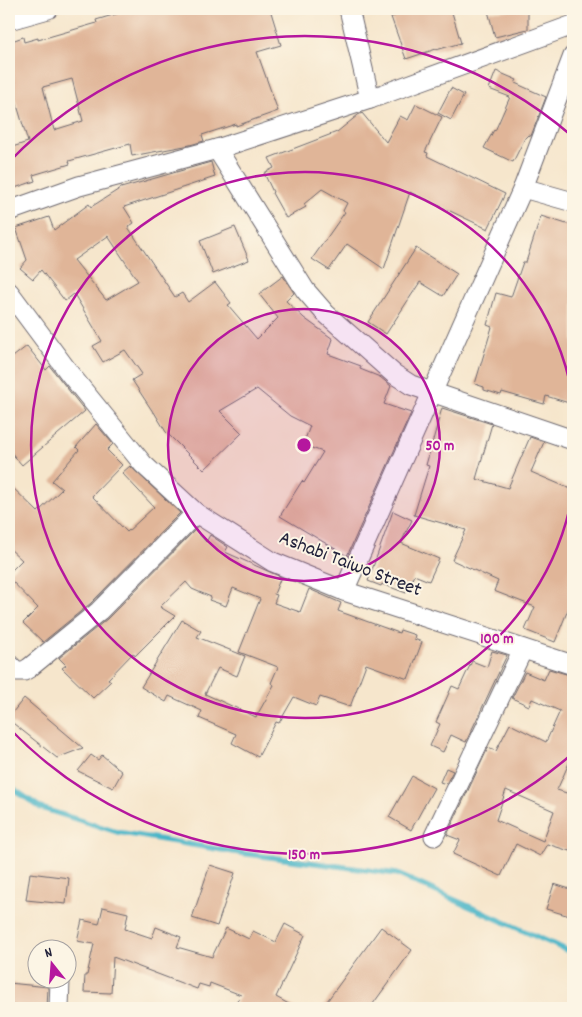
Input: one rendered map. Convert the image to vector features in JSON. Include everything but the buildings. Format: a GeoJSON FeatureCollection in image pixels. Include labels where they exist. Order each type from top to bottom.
{"type":"FeatureCollection","features":[{"type":"Feature","properties":{"kind":"street"},"geometry":{"type":"LineString","coordinates":[[9,20],[48,9]]}},
{"type":"Feature","properties":{"kind":"street"},"geometry":{"type":"LineString","coordinates":[[350,9],[370,99]]}},
{"type":"Feature","properties":{"kind":"street"},"geometry":{"type":"LineString","coordinates":[[9,211],[79,186],[217,149],[370,99],[573,25]]}},
{"type":"Feature","properties":{"kind":"street"},"geometry":{"type":"LineString","coordinates":[[344,591],[523,188],[573,56]]}},
{"type":"Feature","properties":{"kind":"street"},"geometry":{"type":"LineString","coordinates":[[217,149],[305,290],[325,313],[394,374],[411,385],[573,440]]}},
{"type":"Feature","properties":{"kind":"street"},"geometry":{"type":"LineString","coordinates":[[523,188],[573,202]]}},
{"type":"Feature","properties":{"kind":"street","name":"Ashabi Taiwo Street"},"geometry":{"type":"LineString","coordinates":[[9,292],[70,374],[143,464],[196,513],[273,562],[344,591],[573,665]]}},
{"type":"Feature","properties":{"kind":"street"},"geometry":{"type":"LineString","coordinates":[[9,664],[16,671],[24,671],[29,668],[99,611],[196,513]]}},
{"type":"Feature","properties":{"kind":"street"},"geometry":{"type":"LineString","coordinates":[[434,836],[523,649]]}},
{"type":"Feature","properties":{"kind":"street"},"geometry":{"type":"LineString","coordinates":[[59,1008],[60,990]]}},
{"type":"Feature","properties":{"kind":"waterway"},"geometry":{"type":"LineString","coordinates":[[9,786],[41,808],[117,832],[240,853],[397,874],[573,953]]}}]}
